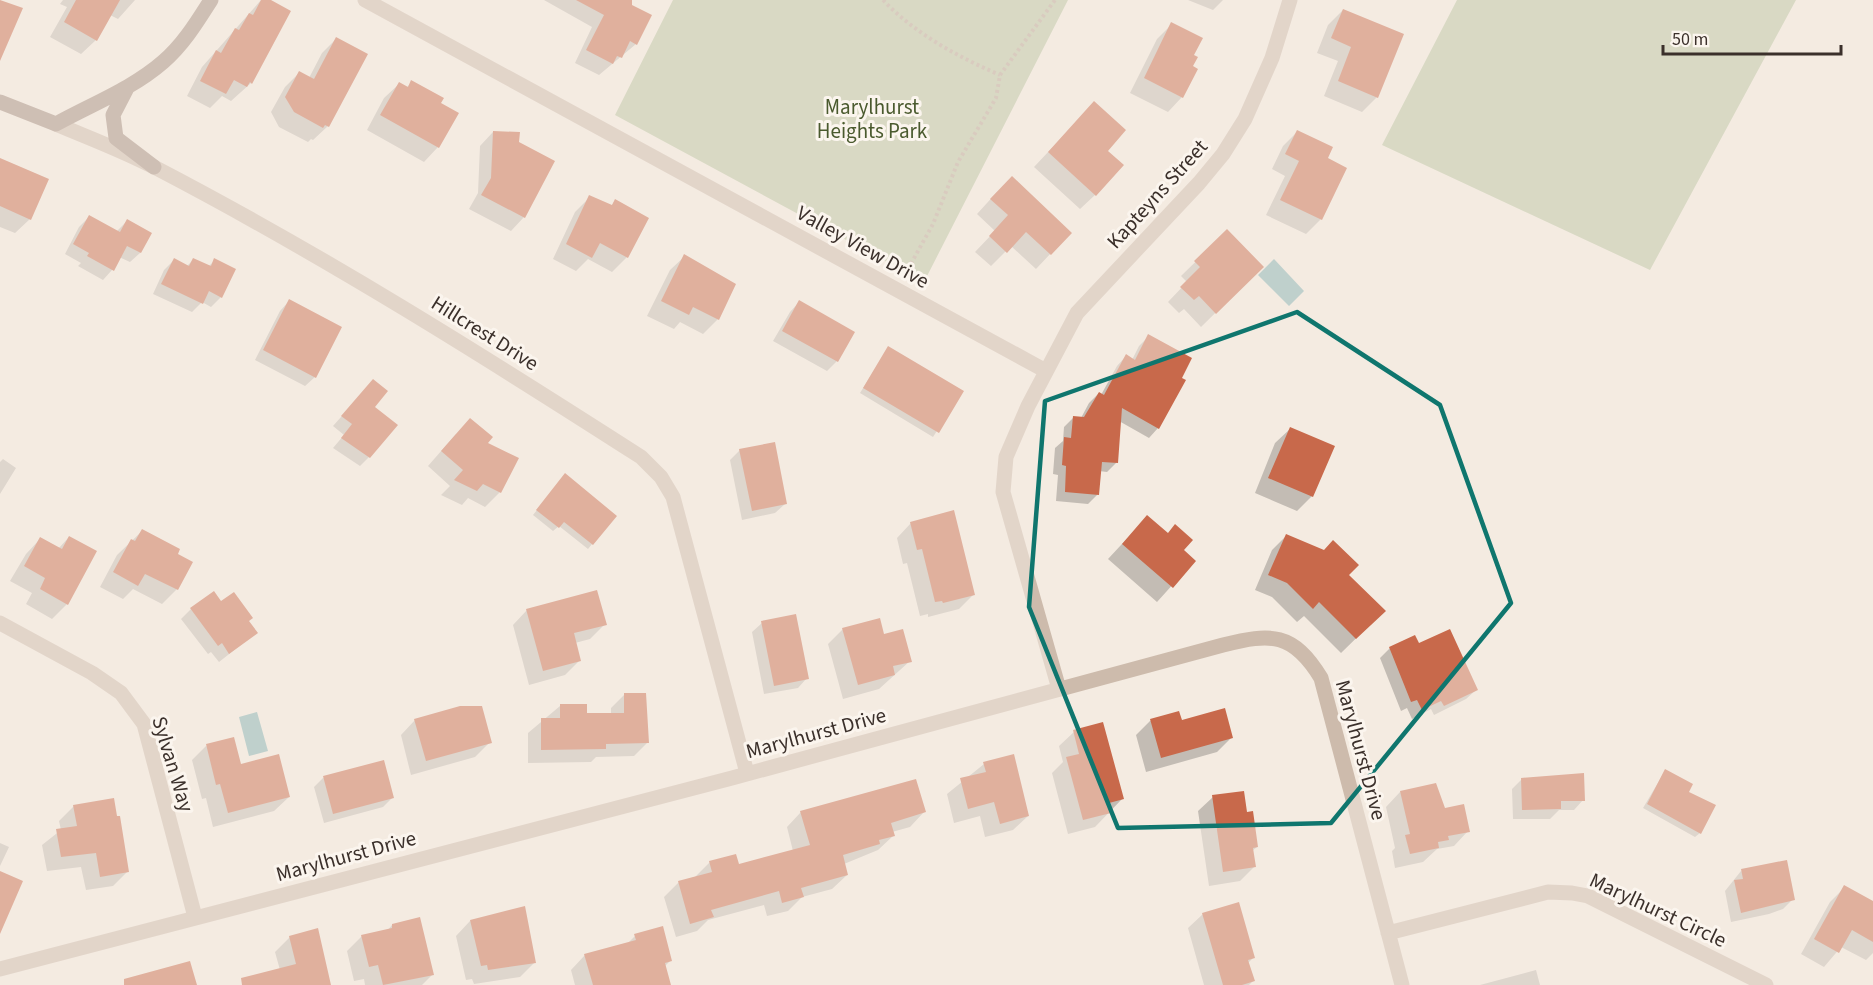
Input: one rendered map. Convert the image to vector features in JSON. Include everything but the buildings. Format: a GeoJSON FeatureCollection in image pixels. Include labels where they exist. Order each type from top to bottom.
{"type":"FeatureCollection","features":[{"type":"Feature","properties":{"kind":"street"},"geometry":{"type":"LineString","coordinates":[[56,124],[149,73],[182,43],[211,0]]}},
{"type":"Feature","properties":{"kind":"street","name":"Valley View Drive"},"geometry":{"type":"LineString","coordinates":[[365,0],[1046,371]]}},
{"type":"Feature","properties":{"kind":"street","name":"Kapteyns Street"},"geometry":{"type":"LineString","coordinates":[[1046,371],[1077,313],[1199,183],[1223,154],[1245,119],[1272,58],[1290,0]]}},
{"type":"Feature","properties":{"kind":"street"},"geometry":{"type":"LineString","coordinates":[[129,86],[113,115],[116,138],[154,167]]}},
{"type":"Feature","properties":{"kind":"street","name":"Hillcrest Drive"},"geometry":{"type":"LineString","coordinates":[[0,102],[154,167],[426,320],[641,457],[661,477],[673,497],[747,773]]}},
{"type":"Feature","properties":{"kind":"street"},"geometry":{"type":"LineString","coordinates":[[1046,371],[1010,447],[1003,476],[1003,492],[1059,689]]}},
{"type":"Feature","properties":{"kind":"street","name":"Sylvan Way"},"geometry":{"type":"LineString","coordinates":[[0,623],[92,673],[121,693],[144,724],[195,917]]}},
{"type":"Feature","properties":{"kind":"street","name":"Marylhurst Drive"},"geometry":{"type":"LineString","coordinates":[[0,969],[1255,637],[1275,637],[1294,645],[1310,660],[1326,691],[1402,985]]}},
{"type":"Feature","properties":{"kind":"street","name":"Marylhurst Circle"},"geometry":{"type":"LineString","coordinates":[[1388,933],[1548,892],[1572,892],[1588,896],[1766,985]]}},
{"type":"Feature","properties":{"kind":"path"},"geometry":{"type":"LineString","coordinates":[[883,0],[913,26],[954,53],[1000,75]]}},
{"type":"Feature","properties":{"kind":"path"},"geometry":{"type":"LineString","coordinates":[[908,269],[933,224],[958,162],[996,98],[1000,75],[1055,0]]}},
{"type":"Feature","properties":{"kind":"highlighted area"},"geometry":{"type":"Polygon","coordinates":[[[1297,312],[1440,405],[1511,603],[1331,823],[1118,828],[1029,607],[1045,401],[1297,312]]]}},
{"type":"Feature","properties":{"kind":"green space","name":"Marylhurst Heights Park"},"geometry":{"type":"Polygon","coordinates":[[[673,0],[1068,0],[924,282],[615,115],[673,0]]]}},
{"type":"Feature","properties":{"kind":"green space"},"geometry":{"type":"Polygon","coordinates":[[[1457,0],[1796,0],[1650,270],[1382,145],[1457,0]]]}},
{"type":"Feature","properties":{"kind":"water"},"geometry":{"type":"Polygon","coordinates":[[[1274,259],[1304,291],[1289,306],[1258,275],[1274,259]]]}},
{"type":"Feature","properties":{"kind":"water"},"geometry":{"type":"Polygon","coordinates":[[[257,712],[268,751],[249,756],[239,717],[257,712]]]}}]}
